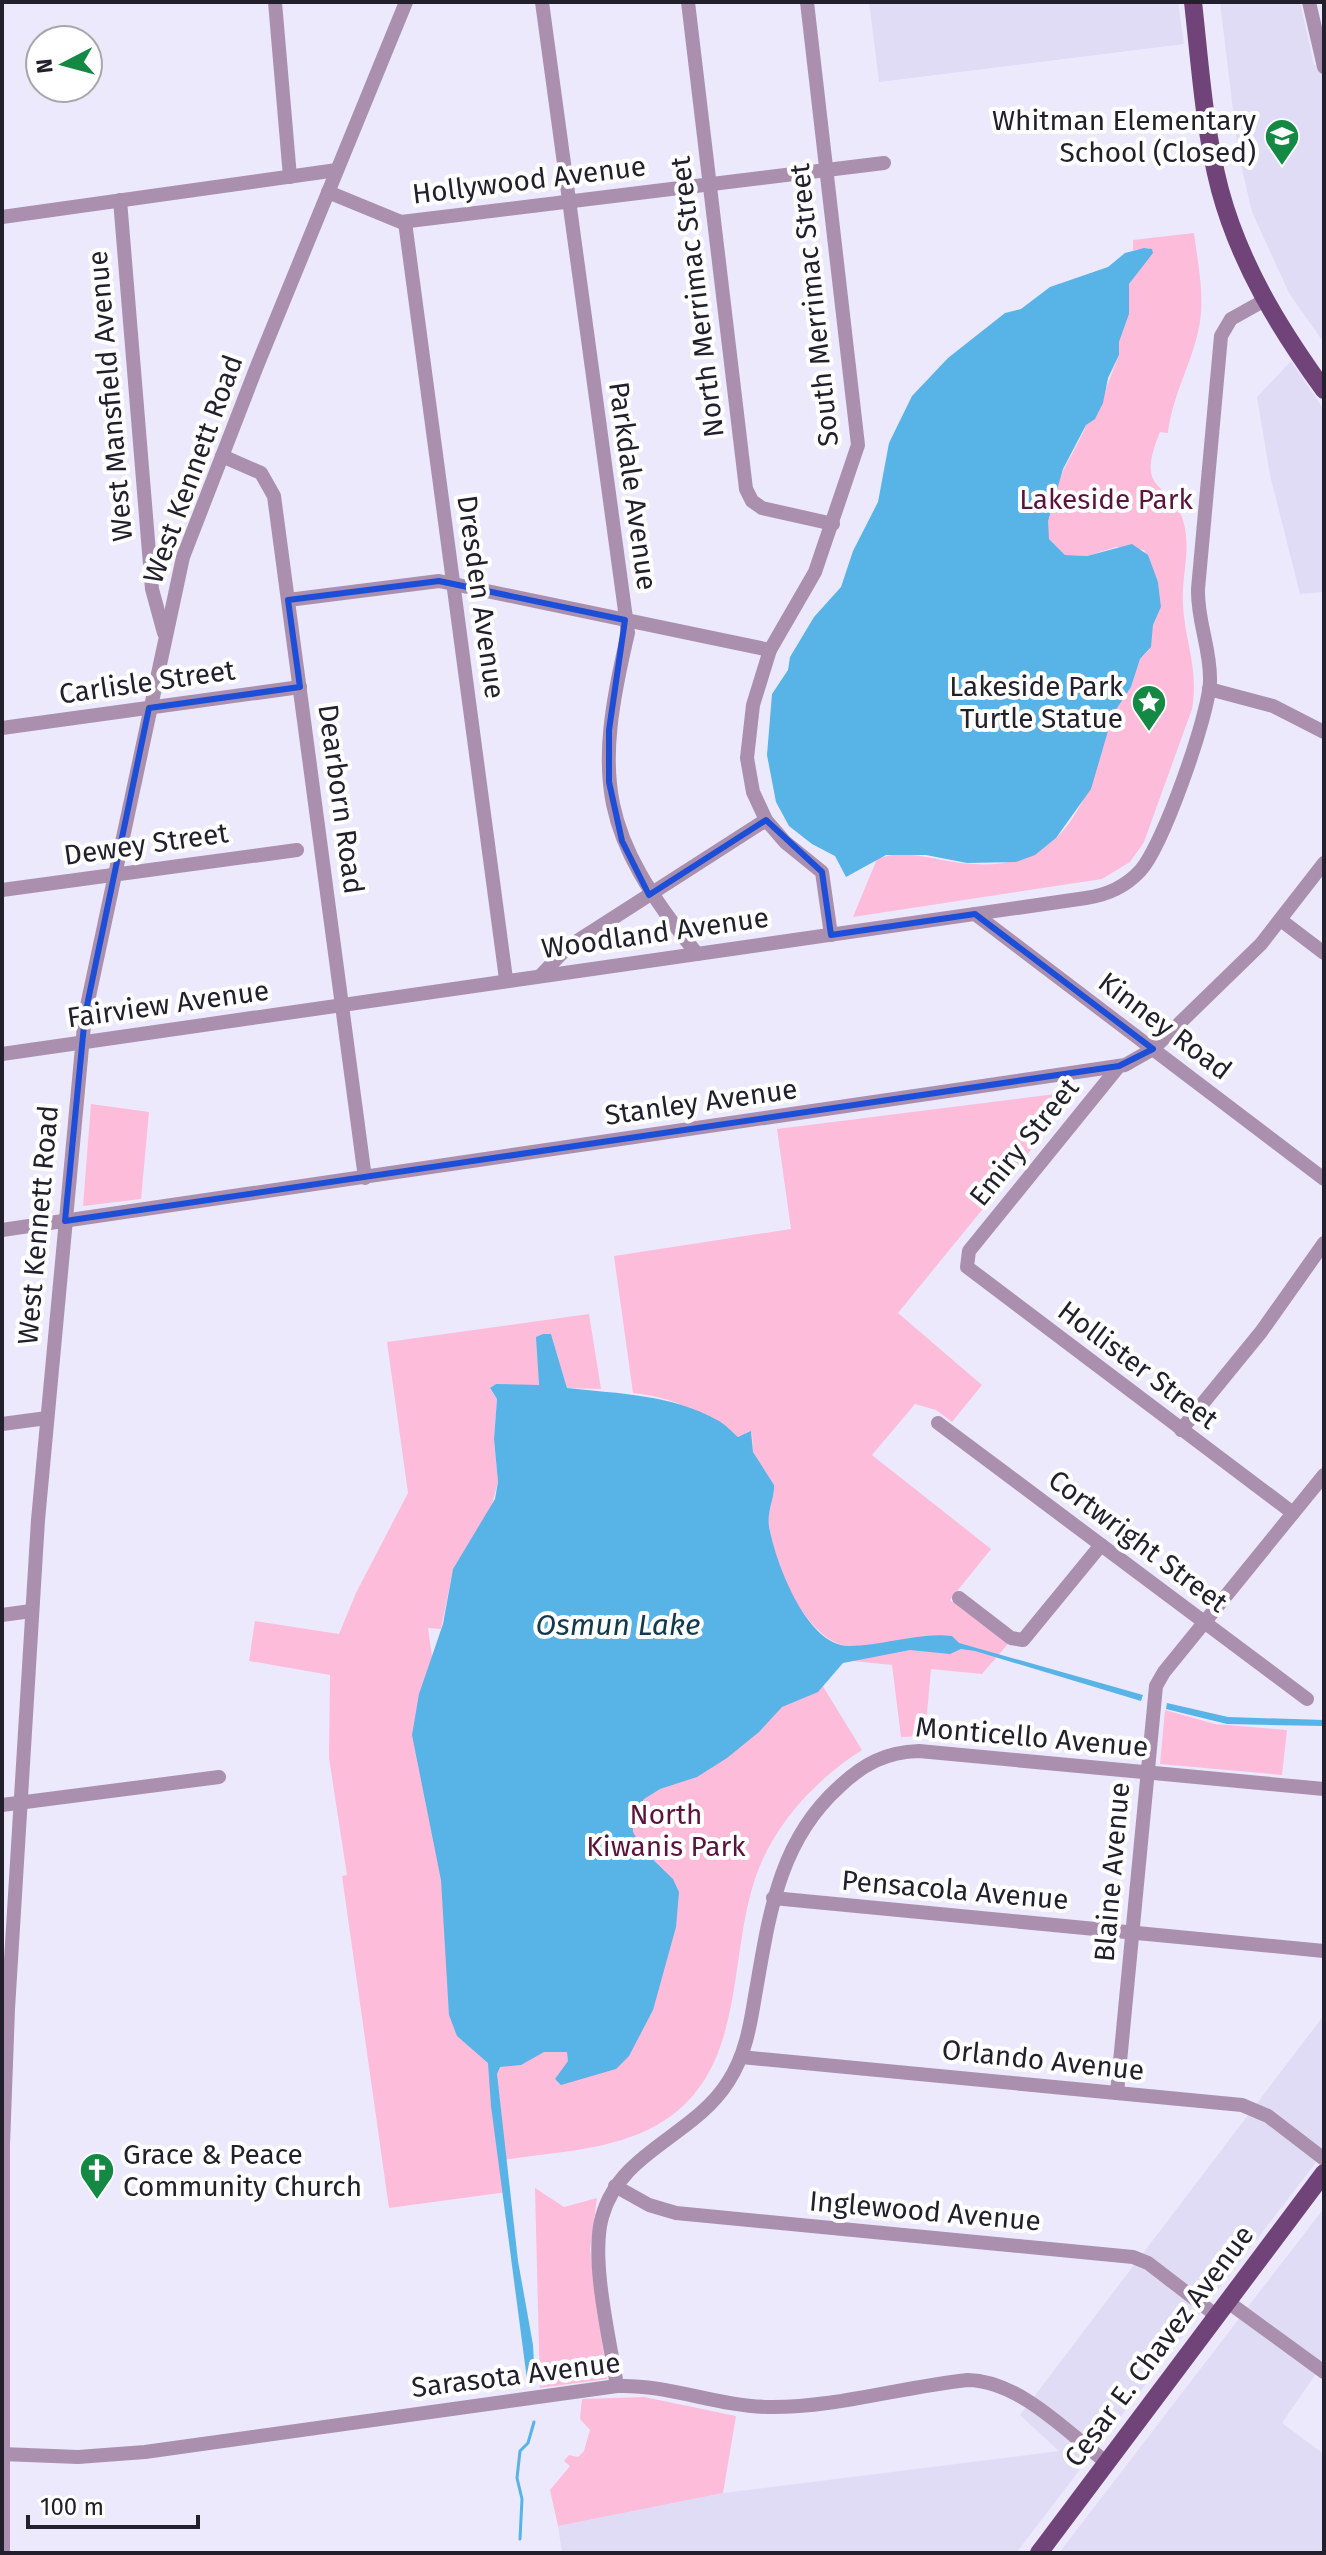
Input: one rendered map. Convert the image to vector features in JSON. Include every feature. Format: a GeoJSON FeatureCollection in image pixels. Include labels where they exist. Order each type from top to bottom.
{"type":"FeatureCollection","features":[{"type":"Feature","properties":{"kind":"main road"},"geometry":{"type":"LineString","coordinates":[[1193,2],[1209,135],[1220,189],[1238,244],[1265,300],[1324,390]]}},
{"type":"Feature","properties":{"kind":"main road","name":"Cesar E. Chavez Avenue"},"geometry":{"type":"LineString","coordinates":[[1039,2553],[1324,2173]]}},
{"type":"Feature","properties":{"kind":"street"},"geometry":{"type":"LineString","coordinates":[[275,2],[290,177]]}},
{"type":"Feature","properties":{"kind":"street","name":"West Kennett Road"},"geometry":{"type":"LineString","coordinates":[[3,2553],[3,2112],[7,1948],[20,1802],[31,1611],[81,1043],[113,875],[183,557],[406,2]]}},
{"type":"Feature","properties":{"kind":"street","name":"Parkdale Avenue"},"geometry":{"type":"LineString","coordinates":[[542,2],[628,633],[609,730],[609,782],[622,841],[649,894],[697,954]]}},
{"type":"Feature","properties":{"kind":"street","name":"North Merrimac Street"},"geometry":{"type":"LineString","coordinates":[[688,2],[747,493],[762,508],[833,524]]}},
{"type":"Feature","properties":{"kind":"street","name":"South Merrimac Street"},"geometry":{"type":"LineString","coordinates":[[807,2],[858,445],[833,524],[811,579],[770,650],[753,705],[747,751],[753,792],[766,820],[785,842],[822,872],[831,935]]}},
{"type":"Feature","properties":{"kind":"street"},"geometry":{"type":"LineString","coordinates":[[1309,2],[1324,67]]}},
{"type":"Feature","properties":{"kind":"street","name":"Hollywood Avenue"},"geometry":{"type":"LineString","coordinates":[[328,192],[405,222],[884,163]]}},
{"type":"Feature","properties":{"kind":"street"},"geometry":{"type":"LineString","coordinates":[[2,217],[337,170]]}},
{"type":"Feature","properties":{"kind":"street","name":"West Mansfield Avenue"},"geometry":{"type":"LineString","coordinates":[[120,200],[152,589],[164,633]]}},
{"type":"Feature","properties":{"kind":"street","name":"Dresden Avenue"},"geometry":{"type":"LineString","coordinates":[[405,222],[506,979]]}},
{"type":"Feature","properties":{"kind":"street","name":"Woodland Avenue"},"geometry":{"type":"LineString","coordinates":[[342,1004],[1100,895],[1137,875],[1158,842],[1204,716],[1209,689],[1198,589],[1221,336],[1231,319],[1265,300]]}},
{"type":"Feature","properties":{"kind":"street","name":"Dearborn Road"},"geometry":{"type":"LineString","coordinates":[[222,456],[257,471],[272,487],[365,1178]]}},
{"type":"Feature","properties":{"kind":"street"},"geometry":{"type":"LineString","coordinates":[[288,600],[439,581],[770,650]]}},
{"type":"Feature","properties":{"kind":"street","name":"Carlisle Street"},"geometry":{"type":"LineString","coordinates":[[2,728],[300,687]]}},
{"type":"Feature","properties":{"kind":"street"},"geometry":{"type":"LineString","coordinates":[[1209,689],[1262,702],[1324,732]]}},
{"type":"Feature","properties":{"kind":"street"},"geometry":{"type":"LineString","coordinates":[[542,974],[568,947],[766,820]]}},
{"type":"Feature","properties":{"kind":"street","name":"Dewey Street"},"geometry":{"type":"LineString","coordinates":[[2,890],[297,850]]}},
{"type":"Feature","properties":{"kind":"street","name":"Stanley Avenue"},"geometry":{"type":"LineString","coordinates":[[2,1230],[1119,1066],[1153,1049],[1282,921],[1324,863]]}},
{"type":"Feature","properties":{"kind":"street","name":"Kinney Road"},"geometry":{"type":"LineString","coordinates":[[975,914],[1324,1179]]}},
{"type":"Feature","properties":{"kind":"street"},"geometry":{"type":"LineString","coordinates":[[1282,921],[1324,953]]}},
{"type":"Feature","properties":{"kind":"street","name":"Fairview Avenue"},"geometry":{"type":"LineString","coordinates":[[2,1054],[342,1004]]}},
{"type":"Feature","properties":{"kind":"street","name":"Emiry Street"},"geometry":{"type":"LineString","coordinates":[[969,1251],[1119,1066]]}},
{"type":"Feature","properties":{"kind":"street"},"geometry":{"type":"LineString","coordinates":[[1181,1430],[1261,1332],[1324,1243]]}},
{"type":"Feature","properties":{"kind":"street","name":"Hollister Street"},"geometry":{"type":"LineString","coordinates":[[969,1251],[966,1262],[971,1272],[1293,1513]]}},
{"type":"Feature","properties":{"kind":"street"},"geometry":{"type":"LineString","coordinates":[[2,1424],[47,1418]]}},
{"type":"Feature","properties":{"kind":"street","name":"Cortwright Street"},"geometry":{"type":"LineString","coordinates":[[938,1423],[1307,1699]]}},
{"type":"Feature","properties":{"kind":"street","name":"Blaine Avenue"},"geometry":{"type":"LineString","coordinates":[[1117,2093],[1156,1686],[1324,1475]]}},
{"type":"Feature","properties":{"kind":"street"},"geometry":{"type":"LineString","coordinates":[[959,1598],[1011,1638],[1021,1640],[1030,1636],[1101,1545]]}},
{"type":"Feature","properties":{"kind":"street"},"geometry":{"type":"LineString","coordinates":[[2,1615],[31,1611]]}},
{"type":"Feature","properties":{"kind":"street","name":"Monticello Avenue"},"geometry":{"type":"LineString","coordinates":[[615,2186],[637,2160],[702,2114],[728,2083],[748,2035],[773,1898],[789,1851],[815,1811],[864,1766],[893,1753],[919,1751],[1324,1789]]}},
{"type":"Feature","properties":{"kind":"street"},"geometry":{"type":"LineString","coordinates":[[2,1805],[219,1777]]}},
{"type":"Feature","properties":{"kind":"street","name":"Pensacola Avenue"},"geometry":{"type":"LineString","coordinates":[[773,1898],[1324,1951]]}},
{"type":"Feature","properties":{"kind":"street","name":"Orlando Avenue"},"geometry":{"type":"LineString","coordinates":[[741,2057],[1255,2109],[1324,2159]]}},
{"type":"Feature","properties":{"kind":"street"},"geometry":{"type":"LineString","coordinates":[[615,2186],[601,2219],[598,2249],[617,2386]]}},
{"type":"Feature","properties":{"kind":"street","name":"Inglewood Avenue"},"geometry":{"type":"LineString","coordinates":[[615,2186],[649,2205],[676,2213],[1133,2257],[1148,2263],[1324,2372]]}},
{"type":"Feature","properties":{"kind":"street","name":"Sarasota Avenue"},"geometry":{"type":"LineString","coordinates":[[2,2454],[78,2457],[133,2454],[617,2386],[648,2386],[731,2404],[783,2407],[979,2381],[1029,2403],[1107,2463]]}},
{"type":"Feature","properties":{"kind":"highlighted area"},"geometry":{"type":"Polygon","coordinates":[[[439,581],[625,620],[609,730],[609,782],[622,841],[649,895],[766,820],[822,872],[831,935],[975,914],[1153,1049],[1119,1066],[65,1221],[85,1015],[149,708],[300,687],[288,600],[439,581]]]}},
{"type":"Feature","properties":{"kind":"shaded area"},"geometry":{"type":"Polygon","coordinates":[[[869,2],[1178,2],[1184,44],[879,82],[869,2]]]}},
{"type":"Feature","properties":{"kind":"shaded area","name":"Whitman Elementary School (Closed)"},"geometry":{"type":"Polygon","coordinates":[[[1220,2],[1300,2],[1314,65],[1324,64],[1324,343],[1289,293],[1252,212],[1238,152],[1220,2]]]}},
{"type":"Feature","properties":{"kind":"shaded area"},"geometry":{"type":"Polygon","coordinates":[[[1291,361],[1324,410],[1324,592],[1300,594],[1270,475],[1257,397],[1291,361]]]}},
{"type":"Feature","properties":{"kind":"shaded area"},"geometry":{"type":"Polygon","coordinates":[[[1324,2015],[1324,2152],[1016,2553],[562,2553],[558,2526],[723,2493],[1059,2451],[1020,2415],[1324,2015]]]}},
{"type":"Feature","properties":{"kind":"shaded area"},"geometry":{"type":"Polygon","coordinates":[[[1324,2208],[1324,2362],[1282,2423],[1324,2454],[1324,2553],[1059,2553],[1324,2208]]]}},
{"type":"Feature","properties":{"kind":"green space","name":"Lakeside Park"},"geometry":{"type":"Polygon","coordinates":[[[1194,233],[1200,282],[1200,320],[1168,433],[1160,432],[1151,468],[1157,485],[1178,509],[1186,534],[1183,605],[1194,694],[1192,709],[1144,842],[1130,862],[1102,879],[853,917],[877,859],[908,855],[961,863],[997,864],[1027,857],[1050,843],[1068,824],[1083,801],[1112,714],[1131,687],[1140,659],[1150,649],[1153,625],[1161,607],[1158,582],[1144,550],[1116,547],[1087,556],[1065,555],[1049,539],[1049,508],[1059,479],[1087,423],[1094,419],[1119,355],[1119,342],[1129,314],[1129,284],[1148,256],[1149,248],[1133,250],[1133,240],[1194,233]]]}},
{"type":"Feature","properties":{"kind":"green space"},"geometry":{"type":"Polygon","coordinates":[[[1079,1091],[898,1313],[982,1385],[952,1422],[936,1410],[915,1404],[872,1455],[991,1549],[950,1600],[1008,1644],[982,1674],[931,1669],[925,1736],[901,1737],[892,1665],[853,1661],[848,1646],[830,1640],[814,1625],[798,1606],[786,1582],[770,1532],[769,1510],[774,1492],[753,1452],[752,1433],[738,1437],[689,1408],[662,1398],[633,1393],[614,1256],[791,1229],[777,1129],[1079,1091]]]}},
{"type":"Feature","properties":{"kind":"green space"},"geometry":{"type":"Polygon","coordinates":[[[91,1104],[149,1112],[141,1199],[83,1206],[91,1104]]]}},
{"type":"Feature","properties":{"kind":"green space","name":"North Kiwanis Park"},"geometry":{"type":"Polygon","coordinates":[[[589,1314],[601,1389],[567,1388],[552,1337],[538,1359],[539,1385],[490,1389],[497,1399],[494,1439],[498,1482],[491,1508],[453,1569],[441,1629],[428,1628],[478,1986],[558,1781],[805,1657],[862,1750],[812,1790],[784,1822],[763,1859],[746,1912],[729,2014],[720,2047],[706,2077],[686,2103],[657,2125],[621,2140],[503,2160],[507,2192],[389,2208],[342,1876],[347,1875],[329,1758],[330,1675],[249,1661],[255,1621],[339,1634],[356,1593],[408,1493],[387,1342],[589,1314]]]}},
{"type":"Feature","properties":{"kind":"green space"},"geometry":{"type":"Polygon","coordinates":[[[1165,1710],[1215,1724],[1287,1730],[1282,1775],[1160,1764],[1165,1710]]]}},
{"type":"Feature","properties":{"kind":"green space"},"geometry":{"type":"Polygon","coordinates":[[[535,2188],[564,2207],[597,2198],[590,2250],[607,2379],[540,2388],[535,2188]]]}},
{"type":"Feature","properties":{"kind":"green space"},"geometry":{"type":"Polygon","coordinates":[[[644,2397],[736,2416],[723,2493],[558,2526],[550,2490],[570,2466],[564,2461],[569,2455],[578,2457],[584,2451],[590,2430],[580,2419],[582,2399],[644,2397]]]}},
{"type":"Feature","properties":{"kind":"water"},"geometry":{"type":"Polygon","coordinates":[[[1152,249],[1153,253],[1129,284],[1129,314],[1103,403],[1095,419],[1086,425],[1063,469],[1048,521],[1049,539],[1065,555],[1087,556],[1132,544],[1148,555],[1158,582],[1161,607],[1153,625],[1151,647],[1140,659],[1131,687],[1113,714],[1091,789],[1056,838],[1035,855],[1016,862],[967,863],[926,855],[886,855],[846,877],[835,856],[812,844],[789,826],[776,802],[767,755],[772,694],[788,670],[790,657],[814,617],[841,587],[853,551],[878,502],[889,443],[912,396],[948,358],[1005,313],[1021,309],[1050,287],[1108,267],[1125,253],[1152,249]]]}},
{"type":"Feature","properties":{"kind":"water","name":"Osmun Lake"},"geometry":{"type":"Polygon","coordinates":[[[551,1334],[567,1388],[664,1400],[719,1421],[738,1437],[751,1431],[753,1452],[774,1485],[769,1526],[778,1560],[806,1617],[833,1642],[849,1646],[926,1636],[952,1636],[959,1643],[1143,1695],[1141,1701],[961,1649],[950,1654],[910,1650],[843,1663],[818,1692],[782,1707],[759,1732],[727,1758],[697,1777],[660,1789],[644,1799],[632,1818],[633,1832],[644,1851],[673,1879],[679,1892],[676,1927],[653,2010],[629,2056],[616,2069],[561,2085],[555,2079],[568,2061],[567,2052],[544,2052],[521,2065],[500,2067],[497,2074],[518,2261],[533,2345],[535,2381],[528,2387],[488,2063],[457,2036],[449,2015],[441,1880],[412,1735],[419,1694],[443,1624],[453,1569],[495,1499],[498,1482],[494,1439],[497,1399],[490,1388],[496,1384],[539,1385],[536,1337],[551,1334]]]}},
{"type":"Feature","properties":{"kind":"water"},"geometry":{"type":"Polygon","coordinates":[[[1167,1703],[1228,1717],[1324,1720],[1324,1726],[1227,1724],[1166,1709],[1167,1703]]]}},
{"type":"Feature","properties":{"kind":"waterway"},"geometry":{"type":"LineString","coordinates":[[520,2539],[522,2499],[517,2478],[520,2451],[528,2443],[534,2422]]}},
{"type":"Feature","properties":{"kind":"place","name":"Whitman Elementary School (Closed)"},"geometry":{"type":"Point","coordinates":[1282,167]}},
{"type":"Feature","properties":{"kind":"place","name":"Lakeside Park Turtle Statue"},"geometry":{"type":"Point","coordinates":[1149,733]}},
{"type":"Feature","properties":{"kind":"place","name":"Grace & Peace Community Church"},"geometry":{"type":"Point","coordinates":[97,2201]}}]}
